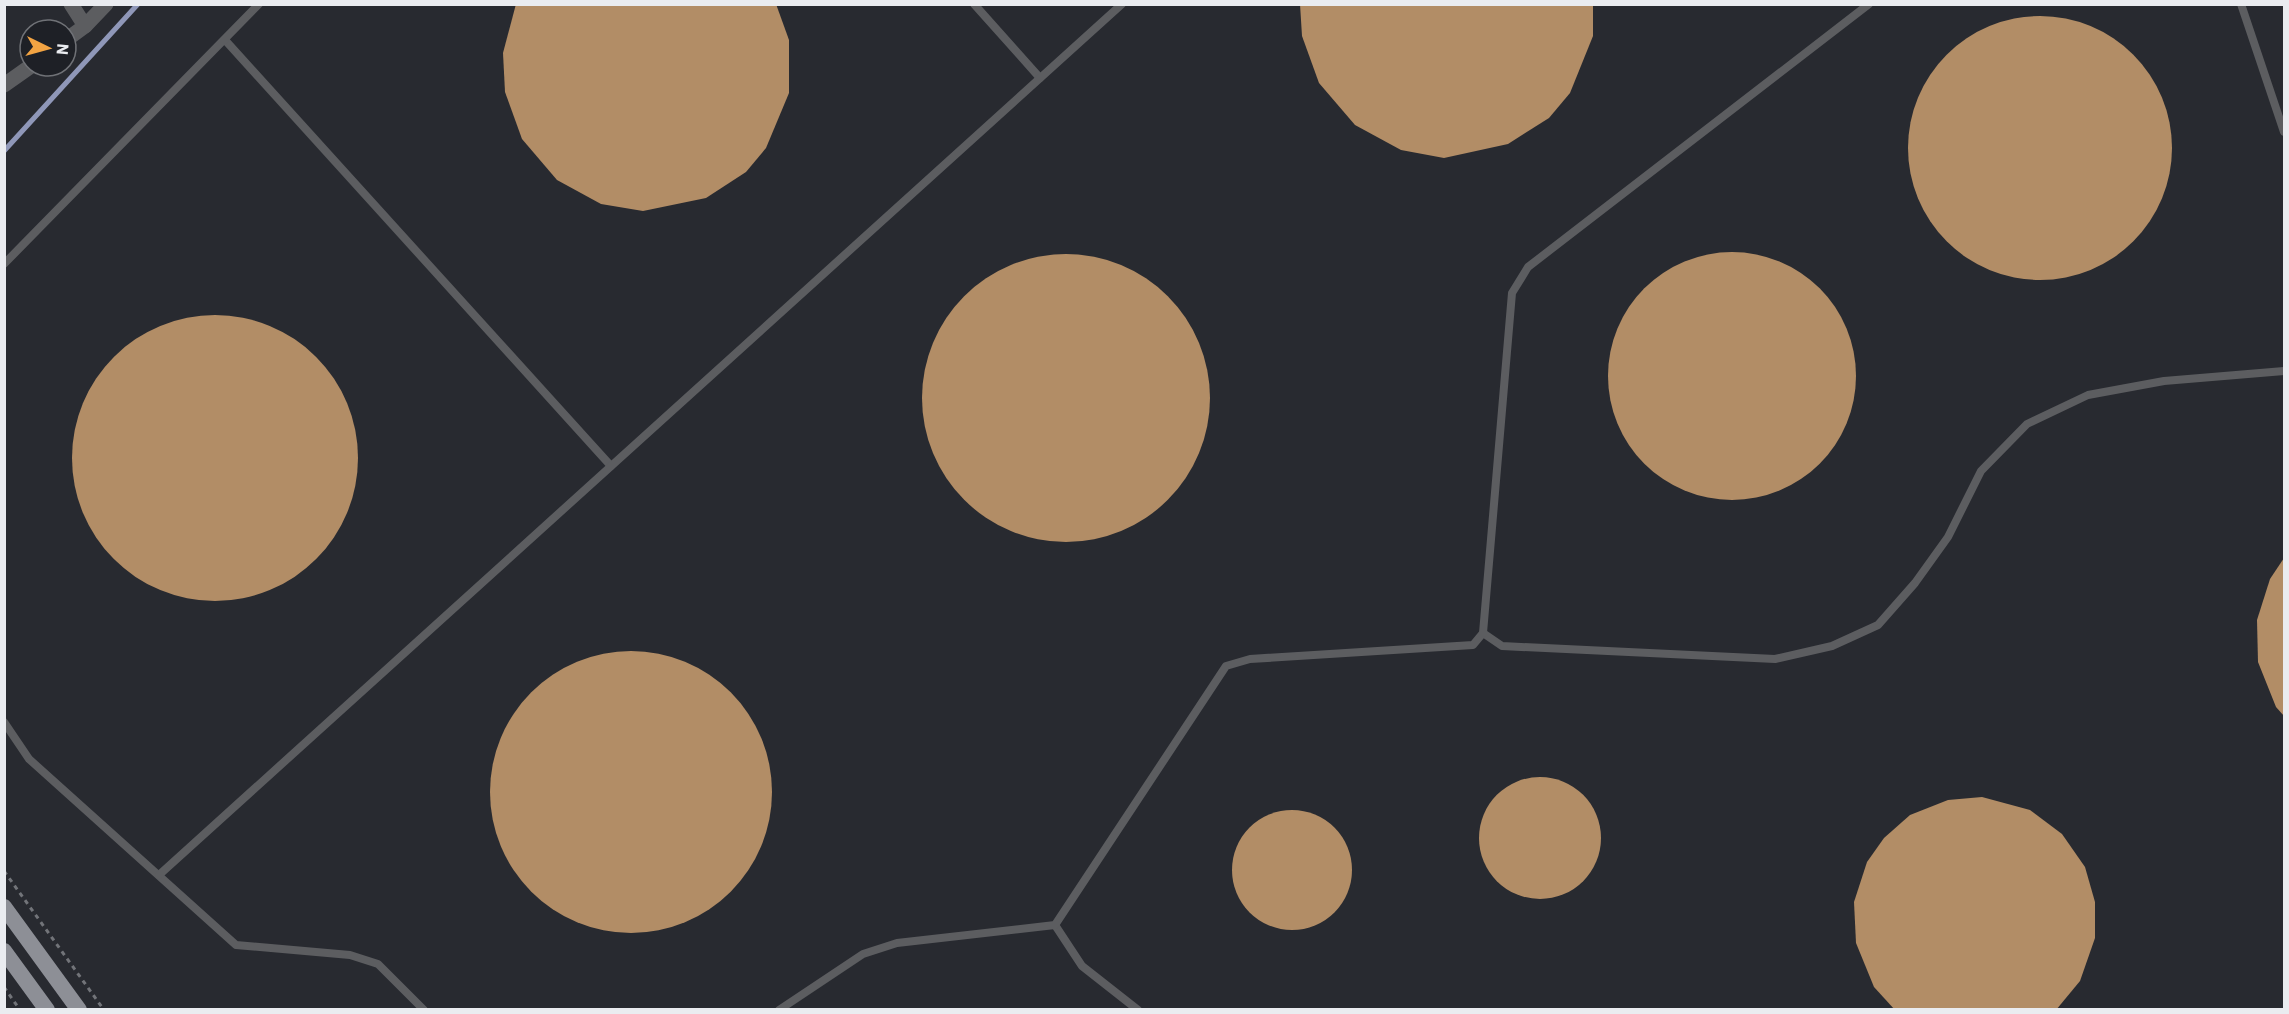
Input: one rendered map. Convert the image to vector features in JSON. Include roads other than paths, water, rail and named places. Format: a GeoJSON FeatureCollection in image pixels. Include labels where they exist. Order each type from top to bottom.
{"type":"FeatureCollection","features":[{"type":"Feature","properties":{"kind":"main road"},"geometry":{"type":"LineString","coordinates":[[4,907],[79,1010]]}},
{"type":"Feature","properties":{"kind":"main road"},"geometry":{"type":"LineString","coordinates":[[4,951],[47,1010]]}},
{"type":"Feature","properties":{"kind":"street"},"geometry":{"type":"LineString","coordinates":[[71,4],[85,26]]}},
{"type":"Feature","properties":{"kind":"street"},"geometry":{"type":"LineString","coordinates":[[78,31],[106,4]]}},
{"type":"Feature","properties":{"kind":"street"},"geometry":{"type":"LineString","coordinates":[[4,85],[18,75]]}},
{"type":"Feature","properties":{"kind":"lane"},"geometry":{"type":"LineString","coordinates":[[4,264],[260,4]]}},
{"type":"Feature","properties":{"kind":"lane"},"geometry":{"type":"LineString","coordinates":[[974,4],[1040,78]]}},
{"type":"Feature","properties":{"kind":"lane"},"geometry":{"type":"LineString","coordinates":[[159,874],[1122,4]]}},
{"type":"Feature","properties":{"kind":"lane"},"geometry":{"type":"LineString","coordinates":[[1056,925],[1226,666],[1250,658],[1473,645],[1483,633],[1512,293],[1528,267],[1869,4]]}},
{"type":"Feature","properties":{"kind":"lane"},"geometry":{"type":"LineString","coordinates":[[2241,4],[2284,132]]}},
{"type":"Feature","properties":{"kind":"lane"},"geometry":{"type":"LineString","coordinates":[[225,40],[611,466]]}},
{"type":"Feature","properties":{"kind":"lane"},"geometry":{"type":"LineString","coordinates":[[1483,633],[1502,646],[1775,659],[1832,646],[1878,625],[1916,583],[1948,537],[1981,471],[2027,424],[2088,395],[2164,381],[2284,372]]}},
{"type":"Feature","properties":{"kind":"lane"},"geometry":{"type":"LineString","coordinates":[[4,722],[29,759],[236,945],[350,955],[378,964],[424,1010]]}},
{"type":"Feature","properties":{"kind":"lane"},"geometry":{"type":"LineString","coordinates":[[778,1010],[863,954],[897,943],[1056,925]]}},
{"type":"Feature","properties":{"kind":"lane"},"geometry":{"type":"LineString","coordinates":[[1056,925],[1082,966],[1138,1010]]}},
{"type":"Feature","properties":{"kind":"waterway"},"geometry":{"type":"LineString","coordinates":[[4,151],[138,4]]}}]}
